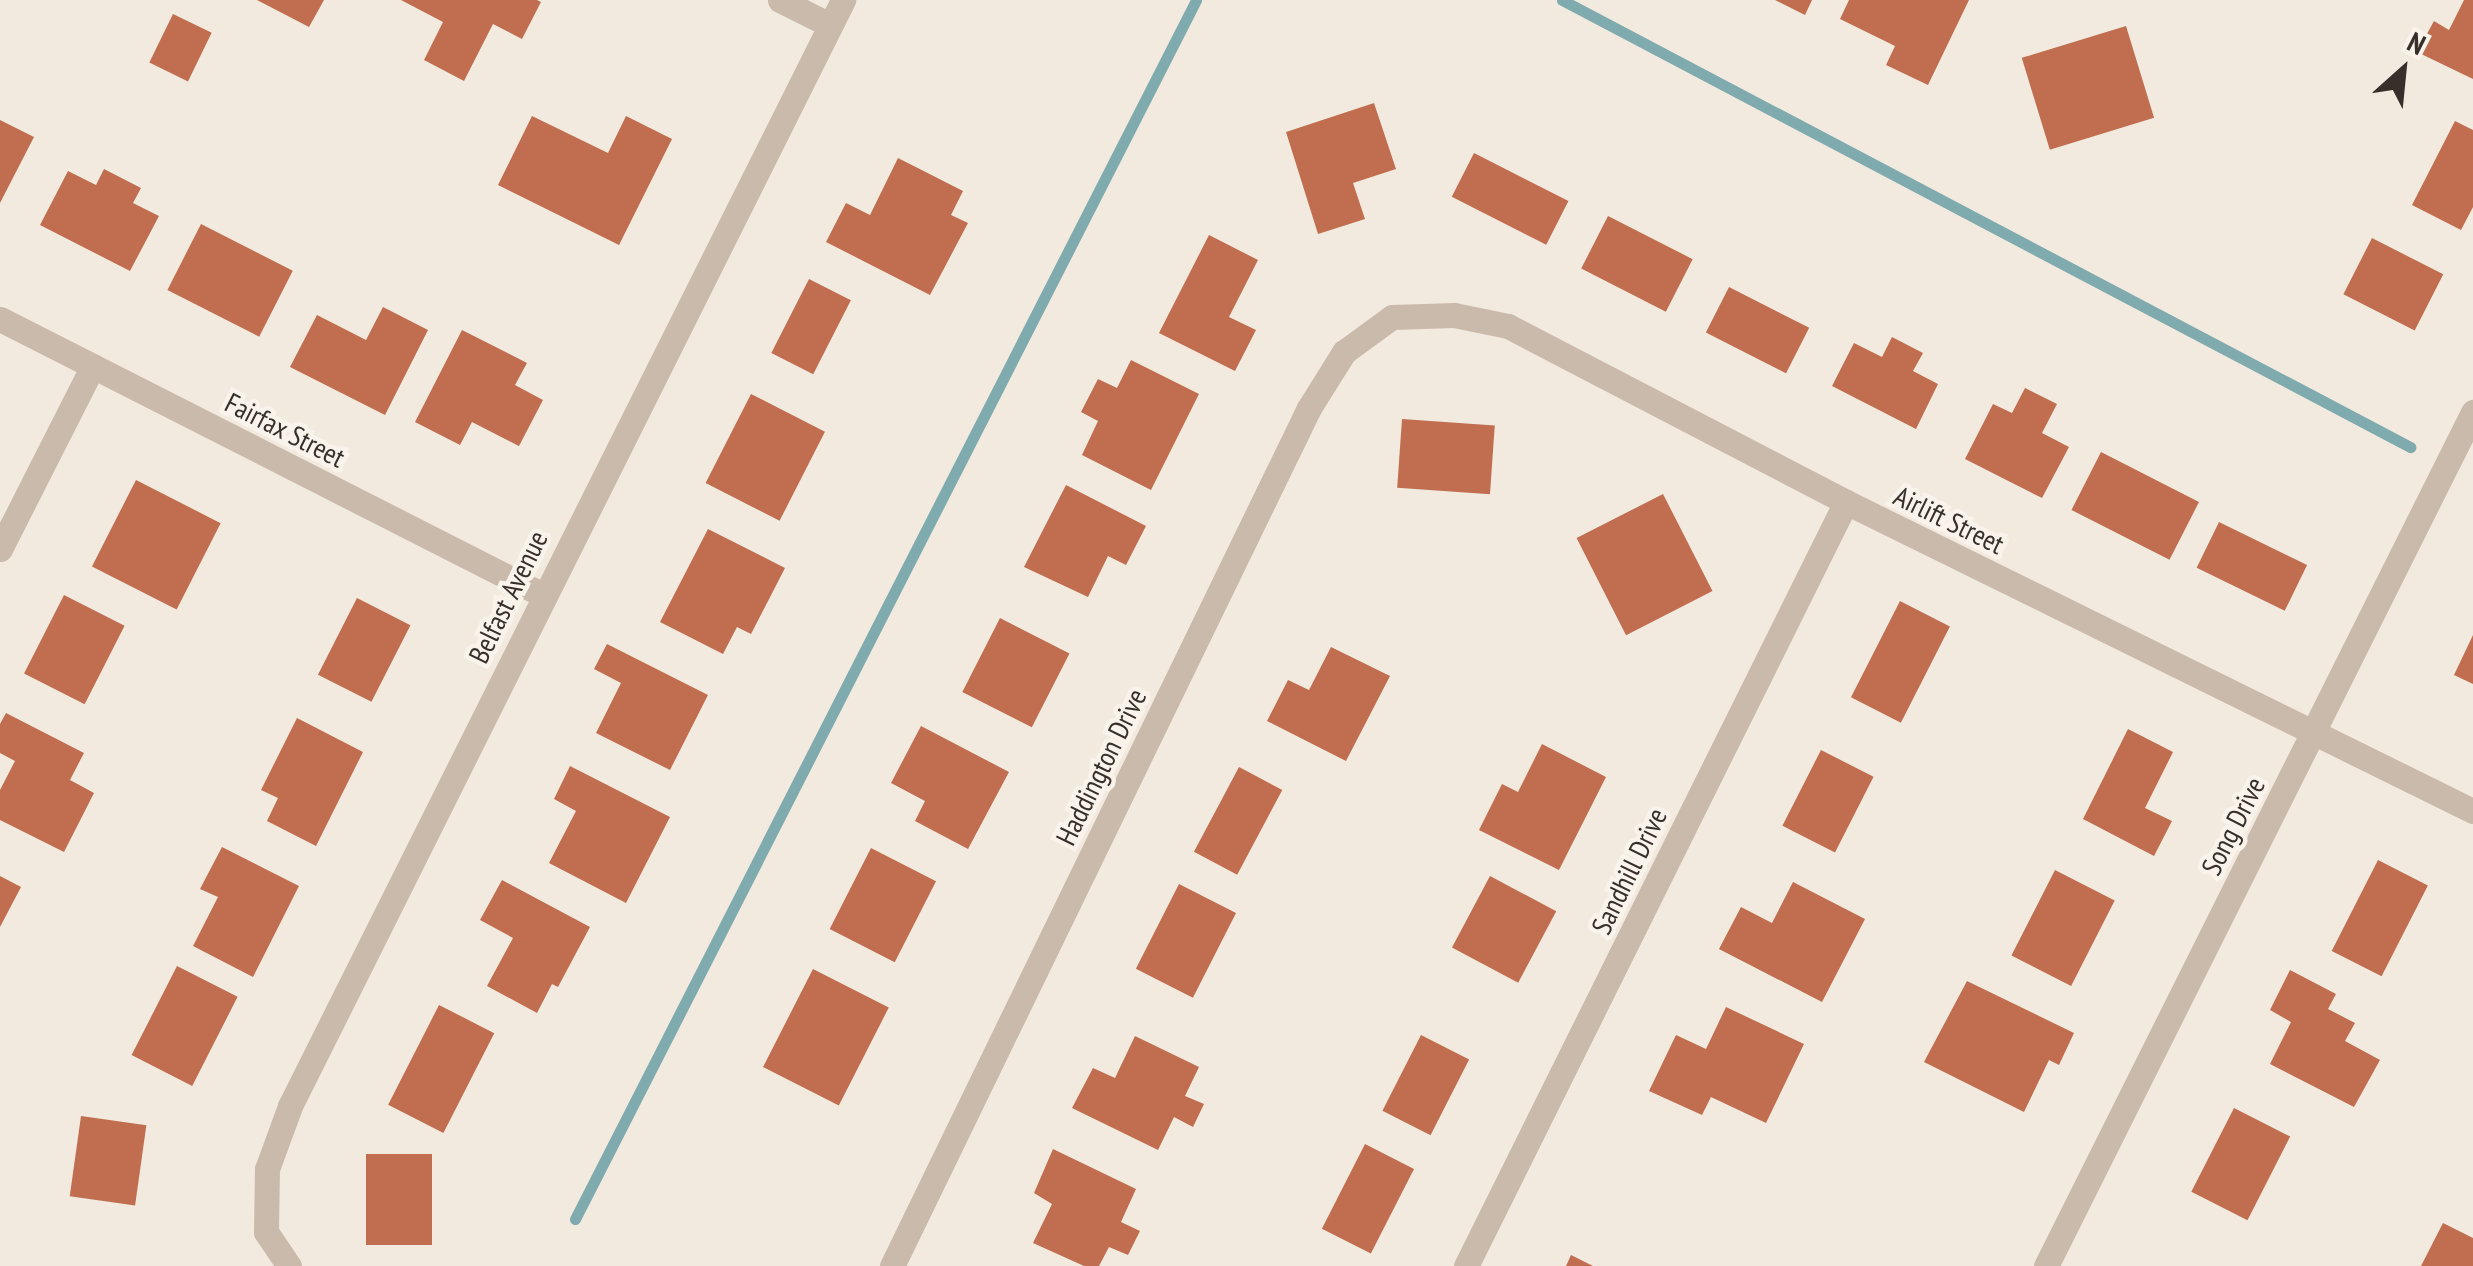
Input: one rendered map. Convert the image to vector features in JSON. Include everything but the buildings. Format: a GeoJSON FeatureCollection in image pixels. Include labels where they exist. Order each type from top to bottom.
{"type":"FeatureCollection","features":[{"type":"Feature","properties":{"kind":"street"},"geometry":{"type":"LineString","coordinates":[[780,0],[830,26]]}},
{"type":"Feature","properties":{"kind":"street","name":"Belfast Avenue"},"geometry":{"type":"LineString","coordinates":[[289,1266],[266,1232],[268,1169],[290,1106],[542,595],[843,0]]}},
{"type":"Feature","properties":{"kind":"street","name":"Airlift Street"},"geometry":{"type":"LineString","coordinates":[[1392,318],[1454,315],[1508,326],[1846,502],[2473,811]]}},
{"type":"Feature","properties":{"kind":"street","name":"Haddington Drive"},"geometry":{"type":"LineString","coordinates":[[892,1266],[1309,408],[1344,352],[1392,318]]}},
{"type":"Feature","properties":{"kind":"street","name":"Fairfax Street"},"geometry":{"type":"LineString","coordinates":[[0,319],[542,595]]}},
{"type":"Feature","properties":{"kind":"street"},"geometry":{"type":"LineString","coordinates":[[0,549],[94,366]]}},
{"type":"Feature","properties":{"kind":"street","name":"Song Drive"},"geometry":{"type":"LineString","coordinates":[[2046,1266],[2473,412]]}},
{"type":"Feature","properties":{"kind":"street","name":"Sandhill Drive"},"geometry":{"type":"LineString","coordinates":[[1466,1266],[1846,502]]}},
{"type":"Feature","properties":{"kind":"waterway"},"geometry":{"type":"LineString","coordinates":[[575,1219],[1196,0]]}},
{"type":"Feature","properties":{"kind":"waterway"},"geometry":{"type":"LineString","coordinates":[[1562,0],[2410,447]]}}]}
